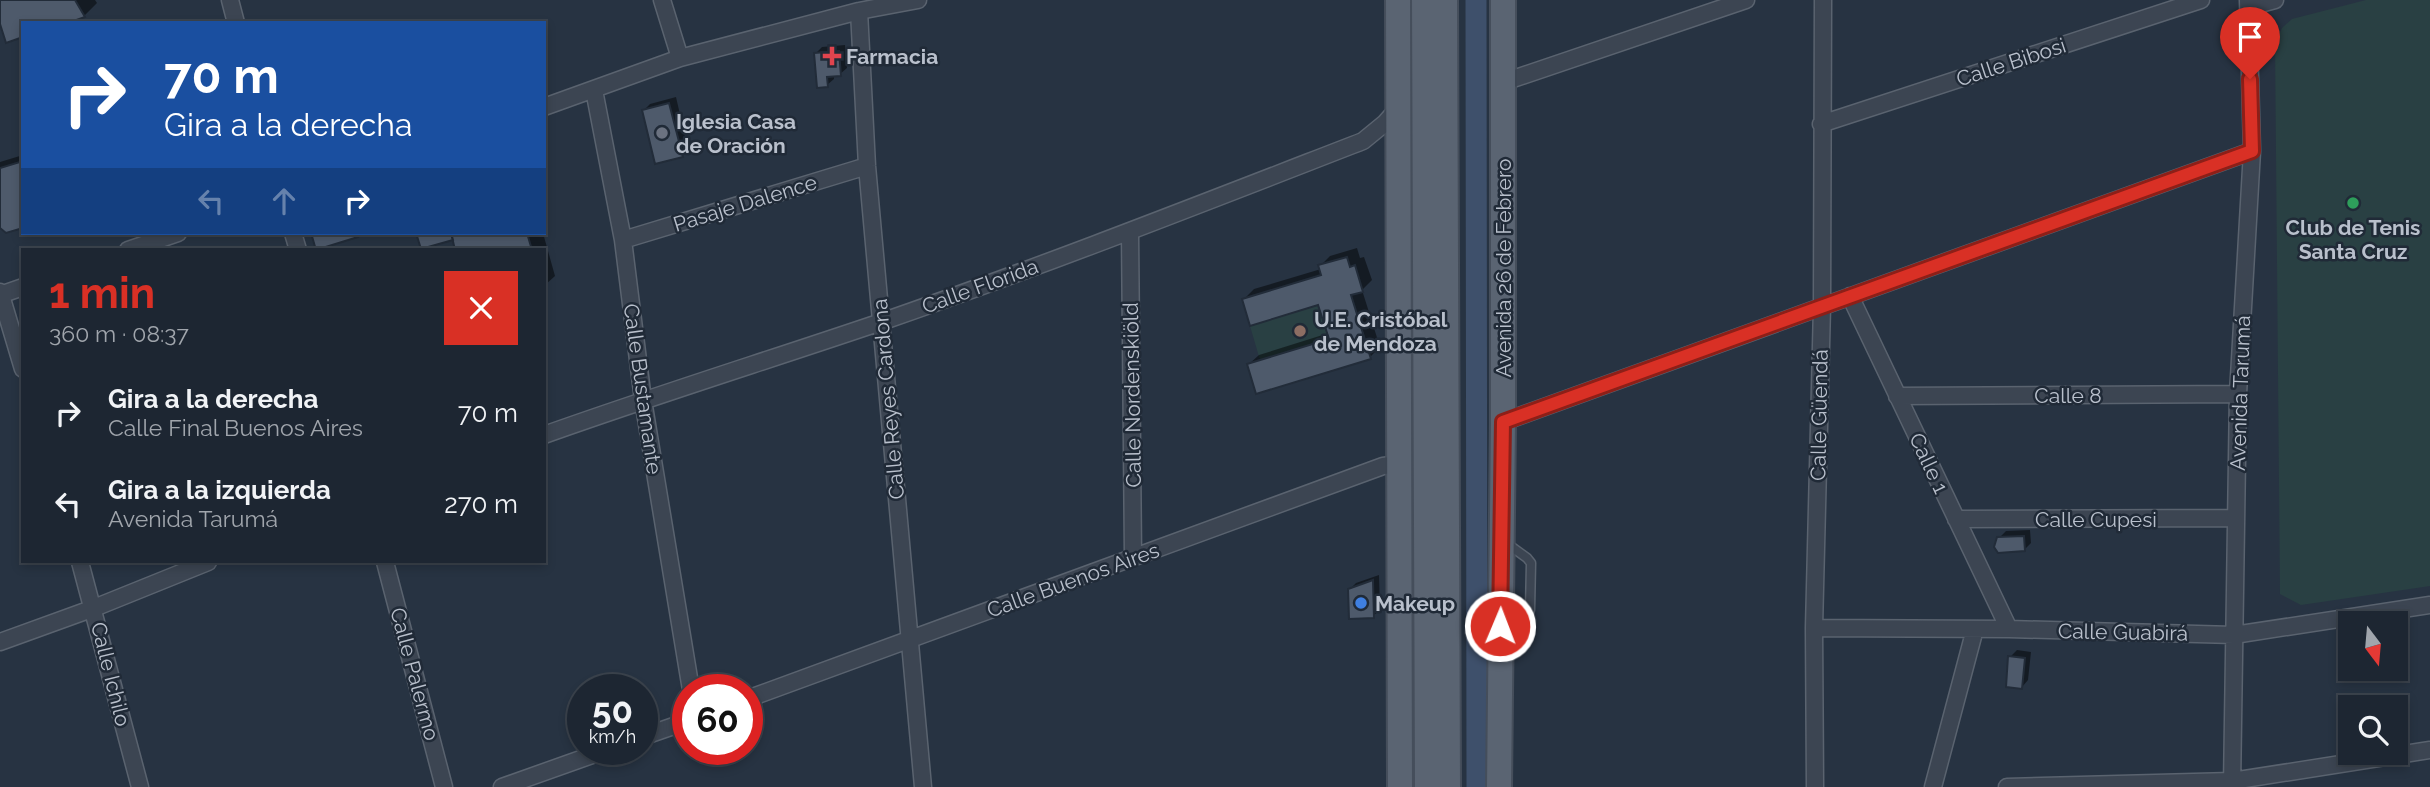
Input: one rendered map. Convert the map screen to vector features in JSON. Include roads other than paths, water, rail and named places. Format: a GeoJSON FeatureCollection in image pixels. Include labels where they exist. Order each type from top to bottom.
{"type":"FeatureCollection","features":[{"type":"Feature","properties":{"kind":"main road"},"geometry":{"type":"LineString","coordinates":[[1398,0],[1400,787]]}},
{"type":"Feature","properties":{"kind":"main road"},"geometry":{"type":"LineString","coordinates":[[1424,0],[1427,787]]}},
{"type":"Feature","properties":{"kind":"main road"},"geometry":{"type":"LineString","coordinates":[[1445,0],[1448,787]]}},
{"type":"Feature","properties":{"kind":"main road","name":"Avenida 26 de Febrero"},"geometry":{"type":"LineString","coordinates":[[1499,787],[1503,422],[1503,0]]}},
{"type":"Feature","properties":{"kind":"street"},"geometry":{"type":"LineString","coordinates":[[230,0],[235,21]]}},
{"type":"Feature","properties":{"kind":"street"},"geometry":{"type":"LineString","coordinates":[[662,0],[680,58]]}},
{"type":"Feature","properties":{"kind":"street"},"geometry":{"type":"LineString","coordinates":[[546,106],[680,58],[859,11],[918,0]]}},
{"type":"Feature","properties":{"kind":"street"},"geometry":{"type":"LineString","coordinates":[[1504,82],[1746,0]]}},
{"type":"Feature","properties":{"kind":"street","name":"Calle Güendá"},"geometry":{"type":"LineString","coordinates":[[1815,787],[1814,628],[1822,306],[1823,0]]}},
{"type":"Feature","properties":{"kind":"street","name":"Calle Bibosi"},"geometry":{"type":"LineString","coordinates":[[1821,124],[2201,0]]}},
{"type":"Feature","properties":{"kind":"street"},"geometry":{"type":"LineString","coordinates":[[2249,3],[2275,0]]}},
{"type":"Feature","properties":{"kind":"street","name":"Avenida Tarumá"},"geometry":{"type":"LineString","coordinates":[[2232,784],[2238,394],[2252,151],[2249,3]]}},
{"type":"Feature","properties":{"kind":"street","name":"Calle Reyes Cardona"},"geometry":{"type":"LineString","coordinates":[[859,11],[867,166],[923,787]]}},
{"type":"Feature","properties":{"kind":"street","name":"Calle Bustamante"},"geometry":{"type":"LineString","coordinates":[[594,90],[623,240],[643,400],[688,674]]}},
{"type":"Feature","properties":{"kind":"street","name":"Calle Florida"},"geometry":{"type":"LineString","coordinates":[[546,434],[882,321],[1130,232],[1363,141],[1400,106]]}},
{"type":"Feature","properties":{"kind":"street"},"geometry":{"type":"LineString","coordinates":[[1503,422],[2252,151]]}},
{"type":"Feature","properties":{"kind":"street","name":"Pasaje Dalence"},"geometry":{"type":"LineString","coordinates":[[623,240],[867,166]]}},
{"type":"Feature","properties":{"kind":"street","name":"Calle Nordenskiöld"},"geometry":{"type":"LineString","coordinates":[[1130,232],[1133,557]]}},
{"type":"Feature","properties":{"kind":"street"},"geometry":{"type":"LineString","coordinates":[[134,248],[172,235]]}},
{"type":"Feature","properties":{"kind":"street"},"geometry":{"type":"LineString","coordinates":[[21,288],[0,294],[21,362]]}},
{"type":"Feature","properties":{"kind":"street","name":"Calle 1"},"geometry":{"type":"LineString","coordinates":[[1850,296],[2009,629]]}},
{"type":"Feature","properties":{"kind":"street","name":"Calle 8"},"geometry":{"type":"LineString","coordinates":[[1897,396],[2238,394]]}},
{"type":"Feature","properties":{"kind":"street","name":"Calle Buenos Aires"},"geometry":{"type":"LineString","coordinates":[[763,693],[1382,466],[1399,464]]}},
{"type":"Feature","properties":{"kind":"street","name":"Calle Cupesi"},"geometry":{"type":"LineString","coordinates":[[1956,519],[2235,518]]}},
{"type":"Feature","properties":{"kind":"street","name":"Calle Ichilo"},"geometry":{"type":"LineString","coordinates":[[80,563],[140,787]]}},
{"type":"Feature","properties":{"kind":"street"},"geometry":{"type":"LineString","coordinates":[[0,642],[206,563]]}},
{"type":"Feature","properties":{"kind":"street","name":"Calle Palermo"},"geometry":{"type":"LineString","coordinates":[[385,563],[444,787]]}},
{"type":"Feature","properties":{"kind":"street","name":"Calle Guabirá"},"geometry":{"type":"LineString","coordinates":[[1814,628],[2009,629],[2234,635],[2430,605]]}},
{"type":"Feature","properties":{"kind":"street"},"geometry":{"type":"LineString","coordinates":[[1933,787],[1975,629]]}},
{"type":"Feature","properties":{"kind":"street"},"geometry":{"type":"LineString","coordinates":[[2007,787],[2232,784],[2430,750]]}},
{"type":"Feature","properties":{"kind":"street"},"geometry":{"type":"LineString","coordinates":[[502,787],[567,764]]}},
{"type":"Feature","properties":{"kind":"waterway"},"geometry":{"type":"LineString","coordinates":[[1476,0],[1477,787]]}},
{"type":"Feature","properties":{"kind":"place","name":"Farmacia"},"geometry":{"type":"Point","coordinates":[832,56]}},
{"type":"Feature","properties":{"kind":"place","name":"Iglesia Casa de Oración"},"geometry":{"type":"Point","coordinates":[662,133]}},
{"type":"Feature","properties":{"kind":"place","name":"Club de Tenis Santa Cruz"},"geometry":{"type":"Point","coordinates":[2353,203]}},
{"type":"Feature","properties":{"kind":"place","name":"U.E. Cristóbal de Mendoza"},"geometry":{"type":"Point","coordinates":[1300,331]}},
{"type":"Feature","properties":{"kind":"place","name":"Makeup"},"geometry":{"type":"Point","coordinates":[1361,603]}}]}
